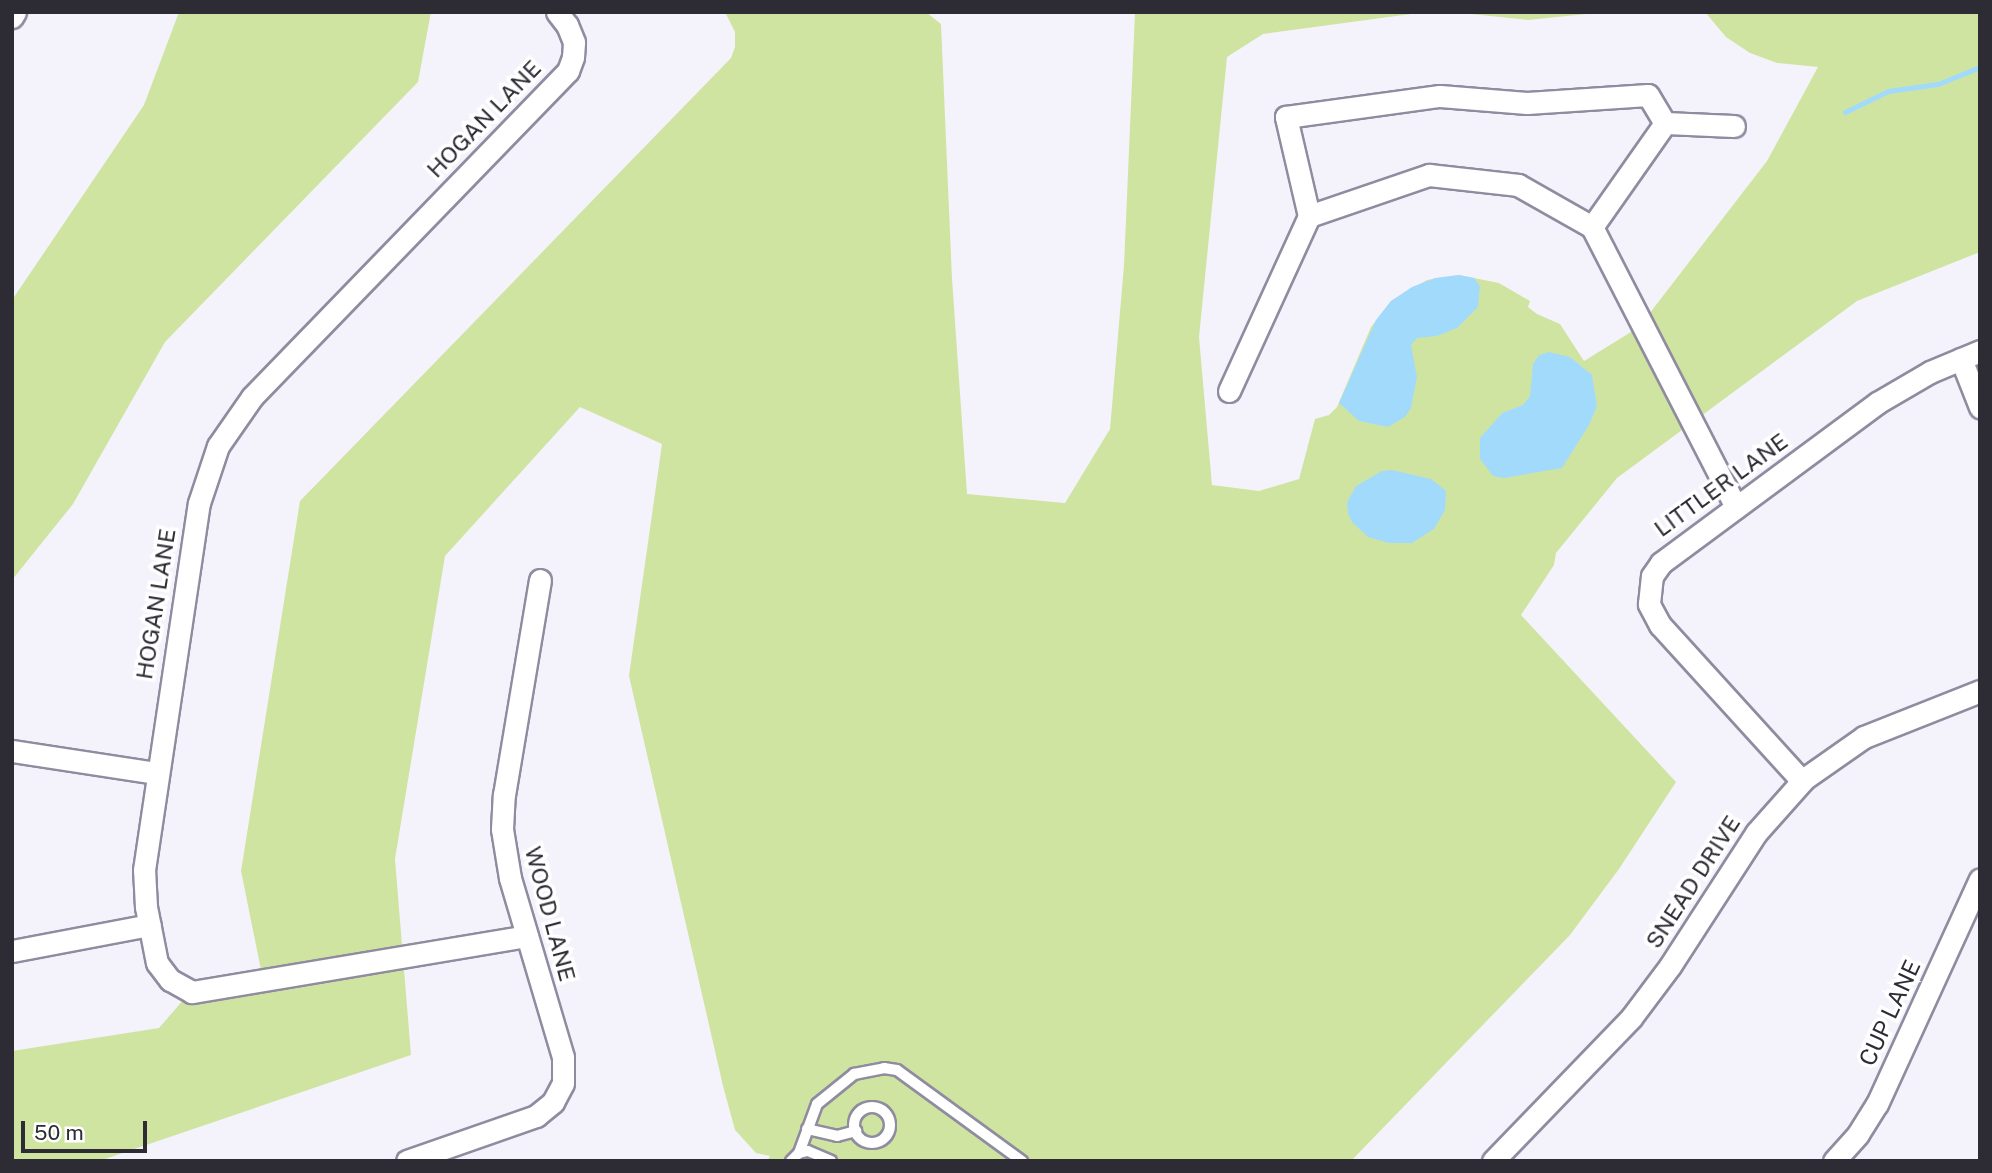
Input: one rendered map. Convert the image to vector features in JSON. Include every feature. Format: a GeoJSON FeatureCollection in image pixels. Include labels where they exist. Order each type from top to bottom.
{"type":"FeatureCollection","features":[{"type":"Feature","properties":{"kind":"street"},"geometry":{"type":"LineString","coordinates":[[12,17],[15,12]]}},
{"type":"Feature","properties":{"kind":"street","name":"HOGAN LANE"},"geometry":{"type":"LineString","coordinates":[[527,936],[197,993],[176,985],[164,974],[156,958],[149,925],[144,870],[156,773],[199,503],[218,446],[258,390],[568,71],[574,42],[569,28],[557,12]]}},
{"type":"Feature","properties":{"kind":"street"},"geometry":{"type":"LineString","coordinates":[[1229,391],[1309,216],[1286,117],[1440,96],[1527,103],[1648,95],[1665,123]]}},
{"type":"Feature","properties":{"kind":"street"},"geometry":{"type":"LineString","coordinates":[[1665,123],[1734,126]]}},
{"type":"Feature","properties":{"kind":"street"},"geometry":{"type":"LineString","coordinates":[[1592,227],[1665,123]]}},
{"type":"Feature","properties":{"kind":"street"},"geometry":{"type":"LineString","coordinates":[[1309,216],[1429,175],[1518,184],[1592,227],[1736,507]]}},
{"type":"Feature","properties":{"kind":"street"},"geometry":{"type":"LineString","coordinates":[[1970,355],[1980,407]]}},
{"type":"Feature","properties":{"kind":"street","name":"LITTLER LANE"},"geometry":{"type":"LineString","coordinates":[[1801,781],[1660,625],[1650,608],[1649,588],[1661,563],[1877,403],[1930,372],[1970,355]]}},
{"type":"Feature","properties":{"kind":"street","name":"WOOD LANE"},"geometry":{"type":"LineString","coordinates":[[407,1161],[532,1118],[547,1109],[558,1095],[564,1079],[564,1061],[506,862],[502,812],[540,580]]}},
{"type":"Feature","properties":{"kind":"street","name":"SNEAD DRIVE"},"geometry":{"type":"LineString","coordinates":[[1493,1161],[1631,1018],[1670,966],[1756,833],[1801,781],[1864,737],[1980,691]]}},
{"type":"Feature","properties":{"kind":"street"},"geometry":{"type":"LineString","coordinates":[[12,751],[156,773]]}},
{"type":"Feature","properties":{"kind":"street","name":"CUP LANE"},"geometry":{"type":"LineString","coordinates":[[1834,1161],[1858,1134],[1877,1104],[1980,879]]}},
{"type":"Feature","properties":{"kind":"street"},"geometry":{"type":"LineString","coordinates":[[12,951],[149,925]]}},
{"type":"Feature","properties":{"kind":"lane"},"geometry":{"type":"LineString","coordinates":[[795,1157],[816,1105],[847,1079],[867,1069],[888,1068],[897,1070],[1022,1161]]}},
{"type":"Feature","properties":{"kind":"lane"},"geometry":{"type":"LineString","coordinates":[[807,1129],[837,1136],[856,1131]]}},
{"type":"Feature","properties":{"kind":"lane"},"geometry":{"type":"LineString","coordinates":[[795,1157],[808,1151],[831,1161]]}},
{"type":"Feature","properties":{"kind":"green space"},"geometry":{"type":"Polygon","coordinates":[[[179,12],[431,12],[418,82],[165,342],[73,504],[12,580],[12,300],[144,105],[179,12]]]}},
{"type":"Feature","properties":{"kind":"green space"},"geometry":{"type":"Polygon","coordinates":[[[725,12],[926,12],[941,24],[952,278],[967,494],[1065,503],[1110,429],[1124,265],[1135,12],[1426,12],[1263,34],[1227,57],[1199,337],[1212,485],[1259,491],[1299,479],[1315,419],[1329,415],[1337,407],[1371,327],[1391,301],[1427,280],[1459,275],[1499,283],[1530,301],[1528,307],[1537,314],[1560,324],[1584,361],[1639,327],[1767,161],[1818,67],[1777,63],[1750,53],[1726,37],[1705,12],[1980,12],[1980,252],[1857,301],[1617,478],[1556,553],[1554,565],[1521,615],[1676,782],[1619,869],[1570,935],[1351,1161],[767,1161],[770,1156],[756,1153],[735,1130],[723,1086],[629,676],[662,444],[580,407],[445,556],[395,859],[411,1055],[99,1161],[12,1161],[12,1051],[159,1028],[197,984],[261,970],[241,871],[300,501],[731,58],[735,47],[735,32],[725,12]]]}},
{"type":"Feature","properties":{"kind":"green space"},"geometry":{"type":"Polygon","coordinates":[[[1452,12],[1606,12],[1528,20],[1452,12]]]}},
{"type":"Feature","properties":{"kind":"water"},"geometry":{"type":"Polygon","coordinates":[[[1459,275],[1474,278],[1480,286],[1478,307],[1457,328],[1437,336],[1417,338],[1411,345],[1417,377],[1411,408],[1405,417],[1388,427],[1359,421],[1339,403],[1376,320],[1391,301],[1412,287],[1435,278],[1459,275]]]}},
{"type":"Feature","properties":{"kind":"water"},"geometry":{"type":"Polygon","coordinates":[[[1549,352],[1570,357],[1592,375],[1597,406],[1589,425],[1562,468],[1504,478],[1493,476],[1480,459],[1480,438],[1502,413],[1523,405],[1530,396],[1533,364],[1539,355],[1549,352]]]}},
{"type":"Feature","properties":{"kind":"water"},"geometry":{"type":"Polygon","coordinates":[[[1392,470],[1431,479],[1446,491],[1445,510],[1434,529],[1412,543],[1389,543],[1368,537],[1352,522],[1348,514],[1347,502],[1356,486],[1382,471],[1392,470]]]}},
{"type":"Feature","properties":{"kind":"waterway"},"geometry":{"type":"LineString","coordinates":[[1845,112],[1888,91],[1938,84],[1980,67]]}}]}
